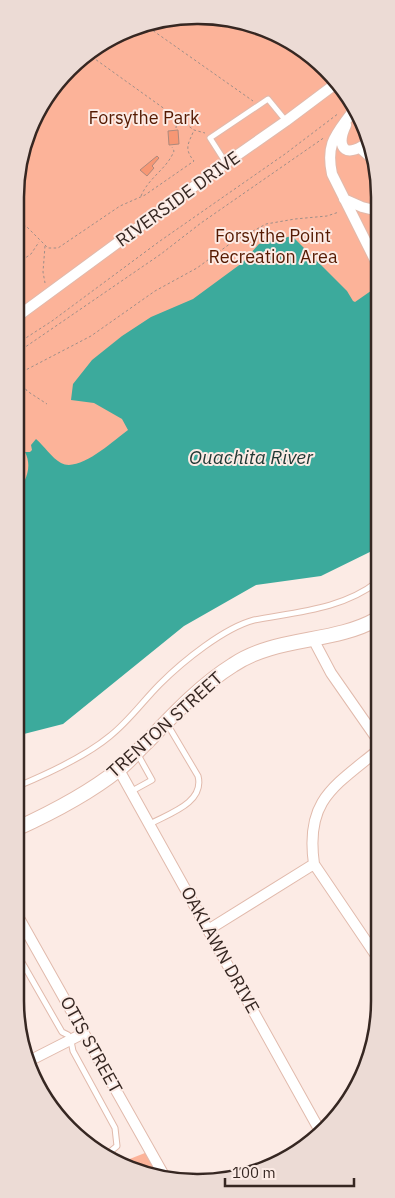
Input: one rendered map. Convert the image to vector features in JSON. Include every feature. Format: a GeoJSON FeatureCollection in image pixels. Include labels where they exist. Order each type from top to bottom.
{"type":"FeatureCollection","features":[{"type":"Feature","properties":{"kind":"street","name":"RIVERSIDE DRIVE"},"geometry":{"type":"LineString","coordinates":[[24,312],[331,87]]}},
{"type":"Feature","properties":{"kind":"street"},"geometry":{"type":"LineString","coordinates":[[349,113],[334,136],[329,158],[332,174],[371,252]]}},
{"type":"Feature","properties":{"kind":"street"},"geometry":{"type":"LineString","coordinates":[[349,114],[342,132],[342,143],[347,151],[353,151],[363,145]]}},
{"type":"Feature","properties":{"kind":"street"},"geometry":{"type":"LineString","coordinates":[[360,148],[365,152]]}},
{"type":"Feature","properties":{"kind":"street"},"geometry":{"type":"LineString","coordinates":[[347,204],[371,209]]}},
{"type":"Feature","properties":{"kind":"street","name":"TRENTON STREET"},"geometry":{"type":"LineString","coordinates":[[24,825],[61,806],[119,770],[207,684],[233,665],[252,654],[273,647],[357,628],[371,622]]}},
{"type":"Feature","properties":{"kind":"street"},"geometry":{"type":"LineString","coordinates":[[314,639],[331,673],[371,730]]}},
{"type":"Feature","properties":{"kind":"street"},"geometry":{"type":"LineString","coordinates":[[371,756],[331,789],[320,805],[314,822],[311,844],[314,864],[371,947]]}},
{"type":"Feature","properties":{"kind":"street","name":"OAKLAWN DRIVE"},"geometry":{"type":"LineString","coordinates":[[119,770],[317,1126]]}},
{"type":"Feature","properties":{"kind":"street"},"geometry":{"type":"LineString","coordinates":[[208,930],[314,864]]}},
{"type":"Feature","properties":{"kind":"street","name":"OTIS STREET"},"geometry":{"type":"LineString","coordinates":[[24,927],[161,1170]]}},
{"type":"Feature","properties":{"kind":"street"},"geometry":{"type":"LineString","coordinates":[[34,1057],[83,1031]]}},
{"type":"Feature","properties":{"kind":"lane"},"geometry":{"type":"LineString","coordinates":[[226,163],[210,138],[268,99],[286,121]]}},
{"type":"Feature","properties":{"kind":"lane"},"geometry":{"type":"LineString","coordinates":[[24,783],[69,762],[109,737],[172,673],[228,631],[254,620],[324,607],[363,593],[371,587]]}},
{"type":"Feature","properties":{"kind":"lane"},"geometry":{"type":"LineString","coordinates":[[150,824],[192,800],[200,783],[198,776],[166,722]]}},
{"type":"Feature","properties":{"kind":"lane"},"geometry":{"type":"LineString","coordinates":[[132,791],[152,780],[137,752]]}},
{"type":"Feature","properties":{"kind":"lane"},"geometry":{"type":"LineString","coordinates":[[24,966],[62,1032],[69,1038],[73,1051],[116,1128],[117,1146],[111,1151]]}},
{"type":"Feature","properties":{"kind":"path"},"geometry":{"type":"LineString","coordinates":[[152,30],[258,105]]}},
{"type":"Feature","properties":{"kind":"path"},"geometry":{"type":"LineString","coordinates":[[94,58],[194,130],[215,135]]}},
{"type":"Feature","properties":{"kind":"path"},"geometry":{"type":"LineString","coordinates":[[24,339],[52,321],[147,250],[348,112]]}},
{"type":"Feature","properties":{"kind":"path"},"geometry":{"type":"LineString","coordinates":[[176,128],[177,117]]}},
{"type":"Feature","properties":{"kind":"path"},"geometry":{"type":"LineString","coordinates":[[24,226],[26,226],[48,248],[58,248],[120,206],[141,197],[165,182],[194,161],[189,155],[187,146],[194,130]]}},
{"type":"Feature","properties":{"kind":"path"},"geometry":{"type":"LineString","coordinates":[[24,348],[161,254],[201,223],[326,136]]}},
{"type":"Feature","properties":{"kind":"path"},"geometry":{"type":"LineString","coordinates":[[141,197],[152,177],[171,159],[174,151],[172,147]]}},
{"type":"Feature","properties":{"kind":"path"},"geometry":{"type":"LineString","coordinates":[[24,372],[91,336],[155,291],[197,268],[231,243],[266,224],[327,216],[347,204]]}},
{"type":"Feature","properties":{"kind":"path"},"geometry":{"type":"LineString","coordinates":[[24,259],[31,254],[40,241]]}},
{"type":"Feature","properties":{"kind":"path"},"geometry":{"type":"LineString","coordinates":[[45,246],[43,272],[46,286]]}},
{"type":"Feature","properties":{"kind":"path"},"geometry":{"type":"LineString","coordinates":[[24,386],[27,391],[46,404]]}},
{"type":"Feature","properties":{"kind":"green space","name":"Forsythe Point Recreation Area"},"geometry":{"type":"Polygon","coordinates":[[[209,24],[231,27],[264,37],[284,47],[303,60],[328,83],[342,101],[362,142],[370,175],[371,294],[36,517],[24,499],[24,186],[30,153],[37,131],[47,111],[75,75],[101,53],[131,37],[164,27],[209,24]]]}},
{"type":"Feature","properties":{"kind":"green space"},"geometry":{"type":"Polygon","coordinates":[[[150,1151],[161,1170],[142,1165],[129,1159],[150,1151]]]}},
{"type":"Feature","properties":{"kind":"water","name":"Ouachita River"},"geometry":{"type":"Polygon","coordinates":[[[292,236],[347,291],[353,301],[355,302],[371,291],[371,551],[321,576],[256,585],[184,626],[63,724],[24,734],[24,481],[28,469],[25,452],[32,450],[31,445],[36,439],[61,463],[68,465],[77,464],[105,448],[128,430],[122,419],[94,403],[71,400],[73,384],[92,360],[122,336],[151,317],[193,299],[242,263],[259,244],[292,236]]]}},
{"type":"Feature","properties":{"kind":"building"},"geometry":{"type":"Polygon","coordinates":[[[178,130],[179,144],[169,145],[168,131],[178,130]]]}},
{"type":"Feature","properties":{"kind":"building"},"geometry":{"type":"Polygon","coordinates":[[[157,156],[159,158],[152,166],[154,168],[147,176],[140,170],[157,156]]]}},
{"type":"Feature","properties":{"kind":"park label","name":"Forsythe Park"},"geometry":{"type":"Point","coordinates":[144,118]}}]}
